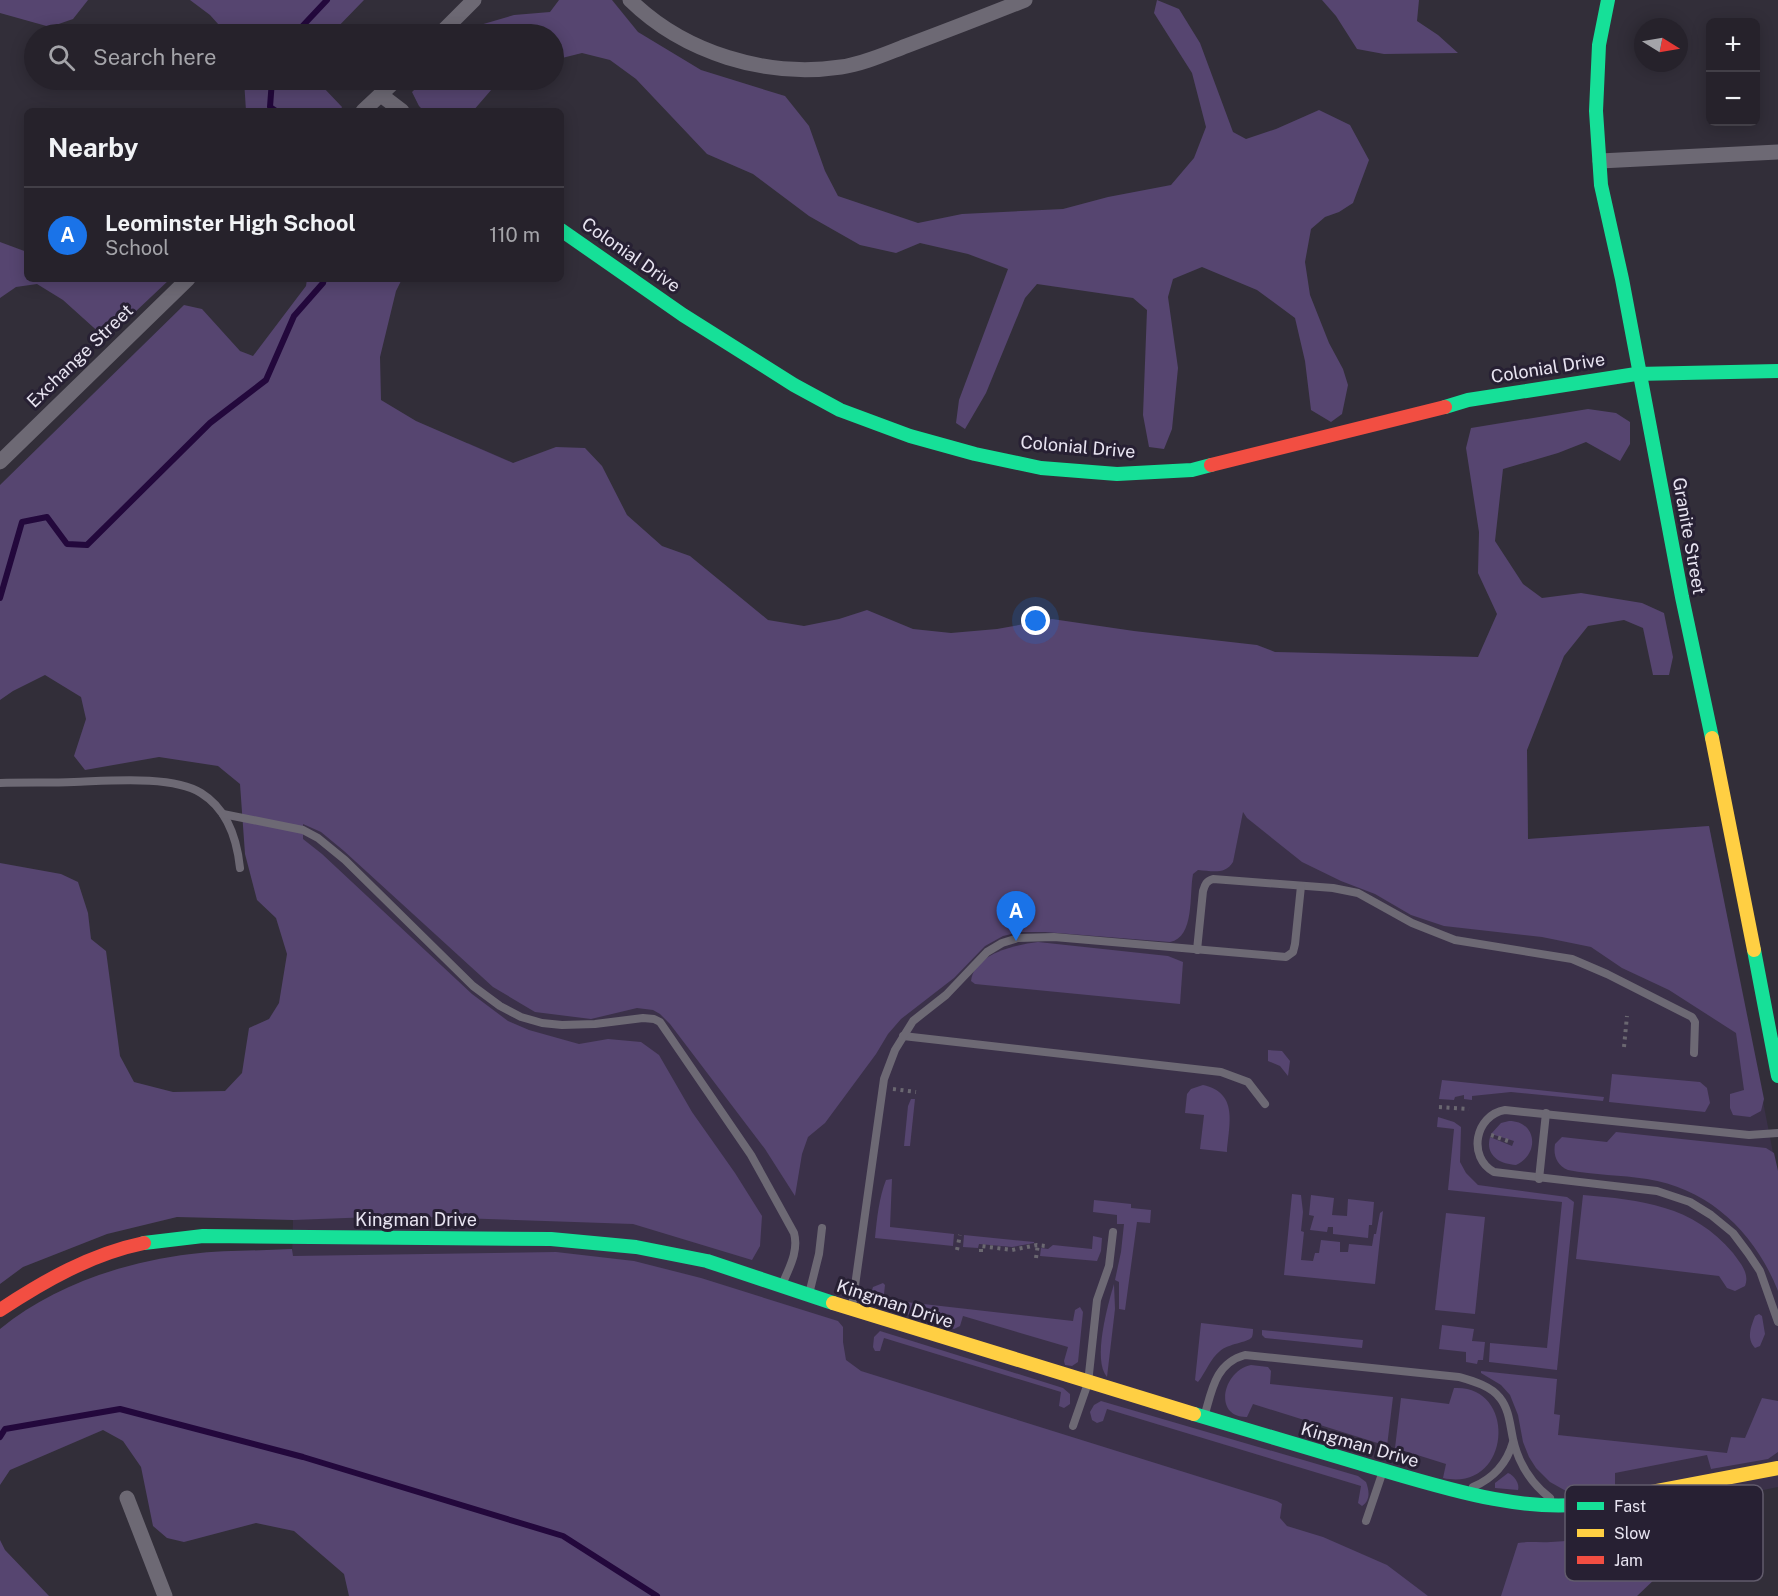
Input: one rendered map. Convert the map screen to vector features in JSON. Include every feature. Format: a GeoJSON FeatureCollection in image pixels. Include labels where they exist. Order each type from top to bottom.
{"type":"FeatureCollection","features":[{"type":"Feature","properties":{"kind":"street"},"geometry":{"type":"LineString","coordinates":[[450,24],[474,0]]}},
{"type":"Feature","properties":{"kind":"street"},"geometry":{"type":"LineString","coordinates":[[630,0],[677,36],[714,53],[755,65],[804,70],[843,67],[872,59],[1025,0]]}},
{"type":"Feature","properties":{"kind":"street","name":"Granite Street"},"geometry":{"type":"LineString","coordinates":[[1608,0],[1599,45],[1596,111],[1601,185],[1641,374],[1682,597],[1726,806],[1778,1076]]}},
{"type":"Feature","properties":{"kind":"street"},"geometry":{"type":"LineString","coordinates":[[366,108],[386,90]]}},
{"type":"Feature","properties":{"kind":"street"},"geometry":{"type":"LineString","coordinates":[[381,95],[398,108]]}},
{"type":"Feature","properties":{"kind":"street"},"geometry":{"type":"LineString","coordinates":[[1600,161],[1778,152]]}},
{"type":"Feature","properties":{"kind":"street","name":"Colonial Drive"},"geometry":{"type":"LineString","coordinates":[[564,232],[683,315],[794,385],[840,410],[910,436],[975,454],[1041,468],[1117,474],[1192,470],[1387,423],[1468,400],[1544,387],[1641,374],[1778,371]]}},
{"type":"Feature","properties":{"kind":"street","name":"Exchange Street"},"geometry":{"type":"LineString","coordinates":[[0,462],[185,282]]}},
{"type":"Feature","properties":{"kind":"street","name":"Kingman Drive"},"geometry":{"type":"LineString","coordinates":[[0,1310],[30,1290],[83,1262],[157,1241],[203,1236],[562,1240],[636,1247],[706,1261],[852,1310],[1088,1383],[1457,1491],[1524,1503],[1565,1504]]}},
{"type":"Feature","properties":{"kind":"street","name":"Kingman Drive"},"geometry":{"type":"LineString","coordinates":[[1687,1485],[1778,1468]]}},
{"type":"Feature","properties":{"kind":"street"},"geometry":{"type":"LineString","coordinates":[[127,1498],[165,1596]]}},
{"type":"Feature","properties":{"kind":"lane"},"geometry":{"type":"LineString","coordinates":[[0,783],[142,781],[176,784],[200,792],[218,806],[223,814],[236,844],[240,868]]}},
{"type":"Feature","properties":{"kind":"lane"},"geometry":{"type":"LineString","coordinates":[[223,814],[303,830],[318,838],[345,860],[473,986],[500,1006],[521,1017],[542,1023],[562,1025],[595,1024],[643,1018],[660,1022],[751,1155],[794,1233],[797,1243],[796,1250],[782,1286]]}},
{"type":"Feature","properties":{"kind":"lane"},"geometry":{"type":"LineString","coordinates":[[1197,950],[1203,891],[1209,880],[1333,888],[1358,893],[1412,923],[1455,940],[1557,955],[1589,965],[1692,1017],[1695,1026],[1694,1053]]}},
{"type":"Feature","properties":{"kind":"lane"},"geometry":{"type":"LineString","coordinates":[[852,1310],[882,1088],[890,1063],[913,1021],[947,994],[987,952],[1002,943],[1018,938],[1038,937],[1289,956],[1295,944],[1301,886]]}},
{"type":"Feature","properties":{"kind":"lane"},"geometry":{"type":"LineString","coordinates":[[903,1036],[1221,1072],[1248,1082],[1265,1104]]}},
{"type":"Feature","properties":{"kind":"lane"},"geometry":{"type":"LineString","coordinates":[[1778,1133],[1757,1136],[1514,1110],[1497,1112],[1490,1116],[1483,1124],[1477,1151],[1485,1168],[1494,1173],[1657,1191],[1690,1202],[1733,1233],[1760,1271],[1778,1322]]}},
{"type":"Feature","properties":{"kind":"lane"},"geometry":{"type":"LineString","coordinates":[[1539,1179],[1546,1113]]}},
{"type":"Feature","properties":{"kind":"lane"},"geometry":{"type":"LineString","coordinates":[[809,1295],[819,1254],[822,1228]]}},
{"type":"Feature","properties":{"kind":"lane"},"geometry":{"type":"LineString","coordinates":[[1073,1426],[1088,1383],[1097,1300],[1109,1266],[1113,1232]]}},
{"type":"Feature","properties":{"kind":"lane"},"geometry":{"type":"LineString","coordinates":[[1204,1418],[1211,1392],[1225,1365],[1232,1359],[1245,1355],[1444,1375],[1471,1380],[1493,1391],[1500,1398],[1506,1408],[1513,1440],[1524,1469],[1545,1494],[1558,1504]]}},
{"type":"Feature","properties":{"kind":"lane"},"geometry":{"type":"LineString","coordinates":[[1457,1491],[1481,1483],[1494,1474],[1504,1464],[1513,1440]]}},
{"type":"Feature","properties":{"kind":"lane"},"geometry":{"type":"LineString","coordinates":[[1366,1521],[1383,1470]]}},
{"type":"Feature","properties":{"kind":"path"},"geometry":{"type":"LineString","coordinates":[[1624,1047],[1627,1016]]}},
{"type":"Feature","properties":{"kind":"path"},"geometry":{"type":"LineString","coordinates":[[882,1088],[916,1092]]}},
{"type":"Feature","properties":{"kind":"path"},"geometry":{"type":"LineString","coordinates":[[1439,1107],[1469,1109]]}},
{"type":"Feature","properties":{"kind":"path"},"geometry":{"type":"LineString","coordinates":[[957,1250],[960,1235]]}},
{"type":"Feature","properties":{"kind":"path"},"geometry":{"type":"LineString","coordinates":[[1036,1258],[1037,1244]]}},
{"type":"Feature","properties":{"kind":"path"},"geometry":{"type":"LineString","coordinates":[[981,1252],[981,1246],[1012,1250],[1047,1244]]}},
{"type":"Feature","properties":{"kind":"shaded area"},"geometry":{"type":"Polygon","coordinates":[[[0,0],[88,0],[73,19],[59,24],[39,24],[0,13],[0,0]]]}},
{"type":"Feature","properties":{"kind":"shaded area"},"geometry":{"type":"Polygon","coordinates":[[[190,0],[364,0],[341,24],[218,24],[190,0]]]}},
{"type":"Feature","properties":{"kind":"shaded area"},"geometry":{"type":"Polygon","coordinates":[[[559,0],[612,0],[638,32],[701,70],[785,96],[809,126],[825,171],[838,196],[918,223],[962,214],[1063,209],[1108,197],[1171,185],[1194,158],[1206,127],[1192,73],[1154,13],[1157,0],[1179,9],[1200,43],[1233,132],[1246,139],[1319,110],[1350,125],[1369,160],[1353,203],[1325,217],[1311,229],[1305,262],[1310,295],[1348,385],[1342,414],[1331,422],[1311,410],[1305,361],[1295,318],[1257,290],[1202,267],[1173,279],[1168,297],[1178,368],[1172,429],[1164,449],[1149,447],[1143,415],[1147,310],[1133,298],[1037,284],[1025,298],[986,393],[965,429],[956,423],[959,400],[1008,269],[968,254],[920,243],[896,253],[860,245],[809,216],[753,174],[707,154],[636,79],[610,60],[582,53],[564,58],[564,24],[483,24],[514,15],[550,12],[559,0]]]}},
{"type":"Feature","properties":{"kind":"shaded area"},"geometry":{"type":"Polygon","coordinates":[[[1322,0],[1419,0],[1417,21],[1438,35],[1458,53],[1384,54],[1357,49],[1336,16],[1322,0]]]}},
{"type":"Feature","properties":{"kind":"shaded area"},"geometry":{"type":"Polygon","coordinates":[[[245,90],[326,90],[342,107],[342,108],[246,108],[245,90]]]}},
{"type":"Feature","properties":{"kind":"shaded area"},"geometry":{"type":"Polygon","coordinates":[[[414,90],[491,90],[476,108],[421,108],[412,92],[414,90]]]}},
{"type":"Feature","properties":{"kind":"shaded area"},"geometry":{"type":"Polygon","coordinates":[[[0,242],[24,251],[24,282],[167,282],[115,331],[103,336],[63,300],[37,284],[16,287],[0,298],[0,242]]]}},
{"type":"Feature","properties":{"kind":"shaded area"},"geometry":{"type":"Polygon","coordinates":[[[307,282],[400,282],[396,291],[380,357],[381,400],[416,421],[513,463],[556,447],[585,448],[602,466],[627,515],[662,546],[690,556],[768,620],[804,626],[839,619],[867,610],[913,629],[951,633],[997,629],[1052,619],[1257,645],[1275,652],[1478,657],[1497,614],[1478,573],[1479,532],[1466,448],[1471,428],[1588,409],[1616,413],[1630,422],[1630,444],[1620,461],[1586,442],[1503,469],[1495,541],[1523,584],[1542,598],[1581,593],[1642,603],[1664,613],[1673,657],[1669,675],[1653,675],[1643,628],[1624,620],[1588,626],[1564,656],[1527,750],[1528,839],[1709,826],[1764,1099],[1761,1111],[1750,1117],[1733,1115],[1730,1108],[1730,1094],[1744,1090],[1736,1033],[1669,990],[1622,968],[1591,947],[1542,937],[1444,926],[1411,915],[1375,894],[1302,862],[1247,818],[1243,812],[1233,862],[1230,866],[1222,871],[1198,870],[1193,874],[1187,924],[1178,939],[1170,942],[1020,932],[1003,936],[985,946],[954,978],[901,1019],[825,1123],[808,1137],[802,1154],[795,1196],[765,1149],[660,1014],[653,1010],[637,1008],[591,1019],[535,1012],[493,987],[344,851],[321,832],[303,824],[303,839],[472,994],[508,1021],[529,1030],[579,1044],[608,1039],[641,1042],[659,1055],[692,1112],[762,1216],[760,1246],[752,1260],[633,1224],[399,1216],[293,1220],[177,1217],[107,1234],[23,1267],[0,1284],[0,863],[61,874],[78,882],[88,913],[91,939],[106,951],[120,1056],[134,1082],[173,1092],[225,1091],[242,1073],[249,1028],[269,1019],[279,1003],[287,954],[276,918],[257,900],[245,854],[240,784],[218,766],[159,757],[85,770],[74,756],[86,719],[81,697],[45,675],[0,700],[0,485],[184,305],[202,309],[240,351],[253,356],[306,286],[307,282]]]}},
{"type":"Feature","properties":{"kind":"shaded area"},"geometry":{"type":"Polygon","coordinates":[[[468,443],[583,493],[579,636],[1526,658],[1528,839],[1709,826],[1778,1178],[1778,1487],[1763,1490],[1763,1485],[1565,1485],[1565,1581],[1644,1581],[1597,1596],[935,1596],[292,1261],[306,703],[468,443]]]}},
{"type":"Feature","properties":{"kind":"shaded area"},"geometry":{"type":"Polygon","coordinates":[[[1038,942],[1168,956],[1183,962],[1180,1004],[975,984],[971,981],[979,964],[997,952],[1038,942]]]}},
{"type":"Feature","properties":{"kind":"shaded area"},"geometry":{"type":"Polygon","coordinates":[[[1268,1050],[1282,1051],[1290,1061],[1288,1076],[1280,1066],[1268,1061],[1268,1050]]]}},
{"type":"Feature","properties":{"kind":"shaded area"},"geometry":{"type":"Polygon","coordinates":[[[1612,1074],[1700,1082],[1707,1088],[1710,1103],[1705,1112],[1609,1102],[1612,1074]]]}},
{"type":"Feature","properties":{"kind":"shaded area"},"geometry":{"type":"Polygon","coordinates":[[[1442,1080],[1604,1097],[1603,1101],[1511,1092],[1472,1096],[1472,1100],[1464,1099],[1464,1095],[1455,1097],[1454,1100],[1439,1099],[1442,1080]]]}},
{"type":"Feature","properties":{"kind":"shaded area"},"geometry":{"type":"Polygon","coordinates":[[[1203,1085],[1214,1089],[1227,1102],[1230,1121],[1227,1152],[1200,1149],[1204,1115],[1185,1113],[1187,1094],[1191,1089],[1203,1085]]]}},
{"type":"Feature","properties":{"kind":"shaded area"},"geometry":{"type":"Polygon","coordinates":[[[911,1099],[915,1099],[910,1146],[904,1146],[908,1106],[911,1099]]]}},
{"type":"Feature","properties":{"kind":"shaded area"},"geometry":{"type":"Polygon","coordinates":[[[1438,1117],[1461,1127],[1460,1162],[1466,1173],[1478,1185],[1567,1197],[1574,1202],[1557,1370],[1489,1362],[1490,1343],[1547,1348],[1562,1202],[1448,1190],[1454,1129],[1437,1127],[1438,1117]]]}},
{"type":"Feature","properties":{"kind":"shaded area"},"geometry":{"type":"Polygon","coordinates":[[[1509,1121],[1525,1126],[1532,1139],[1529,1153],[1516,1165],[1504,1163],[1495,1157],[1489,1143],[1490,1137],[1512,1146],[1514,1141],[1491,1134],[1501,1123],[1509,1121]]]}},
{"type":"Feature","properties":{"kind":"shaded area"},"geometry":{"type":"Polygon","coordinates":[[[1616,1132],[1766,1148],[1774,1153],[1778,1171],[1778,1291],[1757,1250],[1727,1217],[1710,1204],[1670,1184],[1647,1179],[1568,1170],[1557,1160],[1555,1144],[1562,1137],[1607,1142],[1616,1132]]]}},
{"type":"Feature","properties":{"kind":"shaded area"},"geometry":{"type":"Polygon","coordinates":[[[892,1179],[890,1227],[954,1234],[953,1246],[875,1238],[886,1180],[892,1179]]]}},
{"type":"Feature","properties":{"kind":"shaded area"},"geometry":{"type":"Polygon","coordinates":[[[1292,1194],[1301,1195],[1303,1212],[1301,1231],[1304,1232],[1301,1260],[1313,1261],[1315,1253],[1319,1253],[1321,1240],[1340,1242],[1340,1252],[1348,1252],[1349,1244],[1372,1246],[1380,1213],[1383,1211],[1375,1284],[1284,1275],[1292,1194]]]}},
{"type":"Feature","properties":{"kind":"shaded area"},"geometry":{"type":"Polygon","coordinates":[[[1311,1195],[1334,1198],[1332,1215],[1347,1216],[1348,1199],[1374,1202],[1372,1225],[1369,1225],[1368,1238],[1333,1234],[1333,1227],[1328,1227],[1327,1232],[1310,1230],[1314,1216],[1309,1215],[1311,1195]]]}},
{"type":"Feature","properties":{"kind":"shaded area"},"geometry":{"type":"Polygon","coordinates":[[[1583,1195],[1645,1203],[1665,1208],[1701,1224],[1733,1253],[1744,1268],[1745,1286],[1735,1291],[1727,1288],[1719,1276],[1576,1259],[1583,1195]]]}},
{"type":"Feature","properties":{"kind":"shaded area"},"geometry":{"type":"Polygon","coordinates":[[[1094,1200],[1131,1204],[1131,1208],[1151,1210],[1150,1223],[1137,1222],[1125,1310],[1119,1309],[1119,1282],[1115,1280],[1124,1224],[1117,1224],[1117,1215],[1093,1212],[1094,1200]]]}},
{"type":"Feature","properties":{"kind":"shaded area"},"geometry":{"type":"Polygon","coordinates":[[[1446,1213],[1485,1217],[1475,1314],[1435,1310],[1446,1213]]]}},
{"type":"Feature","properties":{"kind":"shaded area"},"geometry":{"type":"Polygon","coordinates":[[[964,1235],[1034,1243],[1012,1247],[979,1244],[978,1248],[963,1247],[964,1235]]]}},
{"type":"Feature","properties":{"kind":"shaded area"},"geometry":{"type":"Polygon","coordinates":[[[1093,1236],[1102,1238],[1097,1261],[1040,1256],[1041,1248],[1048,1249],[1053,1245],[1092,1249],[1093,1236]]]}},
{"type":"Feature","properties":{"kind":"shaded area"},"geometry":{"type":"Polygon","coordinates":[[[292,1249],[293,1256],[556,1252],[634,1261],[701,1278],[838,1321],[843,1327],[846,1360],[861,1371],[1277,1501],[1282,1504],[1280,1518],[1287,1526],[1323,1537],[1387,1565],[1428,1596],[349,1596],[344,1574],[294,1531],[256,1523],[184,1542],[167,1538],[153,1526],[141,1467],[123,1441],[103,1430],[10,1470],[0,1485],[0,1329],[42,1300],[66,1288],[140,1263],[191,1254],[292,1249]]]}},
{"type":"Feature","properties":{"kind":"shaded area"},"geometry":{"type":"Polygon","coordinates":[[[883,1283],[885,1285],[884,1294],[888,1295],[888,1300],[1073,1321],[1075,1310],[1080,1307],[1083,1312],[1078,1362],[1072,1366],[1065,1365],[1068,1347],[963,1316],[960,1326],[954,1329],[884,1307],[870,1297],[873,1287],[883,1283]]]}},
{"type":"Feature","properties":{"kind":"shaded area"},"geometry":{"type":"Polygon","coordinates":[[[1114,1284],[1115,1309],[1107,1377],[1103,1369],[1101,1345],[1114,1284]]]}},
{"type":"Feature","properties":{"kind":"shaded area"},"geometry":{"type":"Polygon","coordinates":[[[1759,1314],[1762,1316],[1765,1334],[1760,1346],[1755,1348],[1750,1332],[1755,1316],[1759,1314]]]}},
{"type":"Feature","properties":{"kind":"shaded area"},"geometry":{"type":"Polygon","coordinates":[[[1201,1323],[1253,1329],[1253,1331],[1249,1339],[1217,1354],[1198,1382],[1195,1380],[1201,1323]]]}},
{"type":"Feature","properties":{"kind":"shaded area"},"geometry":{"type":"Polygon","coordinates":[[[1442,1325],[1474,1329],[1472,1341],[1485,1342],[1483,1360],[1478,1360],[1477,1364],[1466,1362],[1466,1352],[1439,1349],[1442,1325]]]}},
{"type":"Feature","properties":{"kind":"shaded area"},"geometry":{"type":"Polygon","coordinates":[[[1262,1330],[1363,1340],[1362,1348],[1265,1338],[1262,1330]]]}},
{"type":"Feature","properties":{"kind":"shaded area"},"geometry":{"type":"Polygon","coordinates":[[[880,1331],[1063,1388],[1070,1394],[1070,1404],[1064,1408],[1059,1406],[1061,1392],[884,1338],[880,1351],[875,1351],[874,1337],[880,1331]]]}},
{"type":"Feature","properties":{"kind":"shaded area"},"geometry":{"type":"Polygon","coordinates":[[[1251,1365],[1268,1367],[1271,1371],[1270,1384],[1393,1397],[1387,1446],[1253,1404],[1247,1417],[1236,1415],[1229,1410],[1226,1403],[1225,1394],[1228,1384],[1241,1369],[1251,1365]]]}},
{"type":"Feature","properties":{"kind":"shaded area"},"geometry":{"type":"Polygon","coordinates":[[[1481,1371],[1557,1379],[1554,1414],[1560,1415],[1558,1435],[1727,1453],[1731,1437],[1745,1438],[1762,1398],[1778,1401],[1778,1452],[1768,1459],[1711,1469],[1707,1455],[1615,1473],[1615,1485],[1565,1485],[1565,1490],[1550,1482],[1529,1457],[1510,1395],[1501,1385],[1481,1371]]]}},
{"type":"Feature","properties":{"kind":"shaded area"},"geometry":{"type":"Polygon","coordinates":[[[1454,1388],[1475,1391],[1489,1402],[1497,1419],[1498,1437],[1494,1455],[1483,1470],[1466,1478],[1443,1478],[1446,1464],[1395,1448],[1401,1398],[1449,1404],[1454,1388]]]}},
{"type":"Feature","properties":{"kind":"shaded area"},"geometry":{"type":"Polygon","coordinates":[[[1101,1401],[1358,1476],[1366,1482],[1368,1498],[1362,1506],[1358,1503],[1361,1486],[1107,1409],[1103,1421],[1097,1423],[1092,1420],[1090,1412],[1094,1405],[1101,1401]]]}},
{"type":"Feature","properties":{"kind":"shaded area"},"geometry":{"type":"Polygon","coordinates":[[[1508,1473],[1516,1480],[1518,1490],[1495,1488],[1495,1483],[1508,1473]]]}},
{"type":"Feature","properties":{"kind":"shaded area"},"geometry":{"type":"Polygon","coordinates":[[[0,1540],[5,1550],[49,1596],[0,1596],[0,1540]]]}},
{"type":"Feature","properties":{"kind":"shaded area"},"geometry":{"type":"Polygon","coordinates":[[[1565,1541],[1565,1581],[1653,1581],[1637,1596],[1501,1596],[1518,1543],[1565,1541]]]}},
{"type":"Feature","properties":{"kind":"waterway"},"geometry":{"type":"LineString","coordinates":[[304,24],[327,0]]}},
{"type":"Feature","properties":{"kind":"waterway"},"geometry":{"type":"LineString","coordinates":[[271,90],[272,108]]}},
{"type":"Feature","properties":{"kind":"waterway"},"geometry":{"type":"LineString","coordinates":[[0,598],[22,522],[47,517],[67,544],[87,545],[210,423],[266,380],[294,316],[323,282]]}},
{"type":"Feature","properties":{"kind":"waterway"},"geometry":{"type":"LineString","coordinates":[[0,1437],[5,1429],[120,1409],[303,1457],[563,1536],[657,1596]]}},
{"type":"Feature","properties":{"kind":"traffic: fast"},"geometry":{"type":"LineString","coordinates":[[1608,0],[1599,45],[1596,111],[1601,185],[1622,279],[1682,597],[1712,738]]}},
{"type":"Feature","properties":{"kind":"traffic: fast"},"geometry":{"type":"LineString","coordinates":[[564,232],[683,315],[794,385],[840,410],[910,436],[975,454],[1041,468],[1117,474],[1192,470],[1211,465]]}},
{"type":"Feature","properties":{"kind":"traffic: fast"},"geometry":{"type":"LineString","coordinates":[[1445,407],[1468,400],[1636,374],[1778,371]]}},
{"type":"Feature","properties":{"kind":"traffic: fast"},"geometry":{"type":"LineString","coordinates":[[1754,950],[1778,1076]]}},
{"type":"Feature","properties":{"kind":"traffic: fast"},"geometry":{"type":"LineString","coordinates":[[144,1243],[203,1236],[551,1239],[636,1247],[707,1261],[833,1303]]}},
{"type":"Feature","properties":{"kind":"traffic: fast"},"geometry":{"type":"LineString","coordinates":[[1194,1414],[1449,1489],[1510,1502],[1565,1505]]}},
{"type":"Feature","properties":{"kind":"traffic: slow"},"geometry":{"type":"LineString","coordinates":[[1712,738],[1754,950]]}},
{"type":"Feature","properties":{"kind":"traffic: slow"},"geometry":{"type":"LineString","coordinates":[[833,1303],[1194,1414]]}},
{"type":"Feature","properties":{"kind":"traffic: slow"},"geometry":{"type":"LineString","coordinates":[[1688,1485],[1778,1468]]}},
{"type":"Feature","properties":{"kind":"traffic: jam"},"geometry":{"type":"LineString","coordinates":[[1211,465],[1445,407]]}},
{"type":"Feature","properties":{"kind":"traffic: jam"},"geometry":{"type":"LineString","coordinates":[[0,1310],[87,1261],[144,1243]]}},
{"type":"Feature","properties":{"kind":"place","name":"Leominster High School"},"geometry":{"type":"Point","coordinates":[1016,941]}}]}
